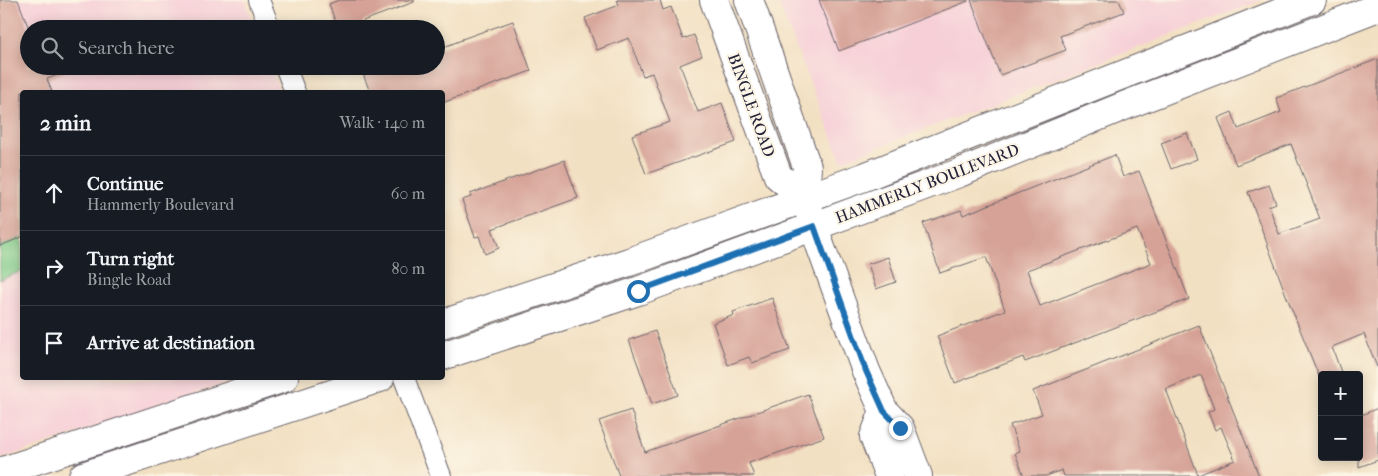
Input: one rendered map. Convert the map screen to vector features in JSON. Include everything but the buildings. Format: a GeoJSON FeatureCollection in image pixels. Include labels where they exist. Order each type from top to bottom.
{"type":"FeatureCollection","features":[{"type":"Feature","properties":{"kind":"main road","name":"BINGLE ROAD"},"geometry":{"type":"LineString","coordinates":[[714,0],[778,176],[805,198]]}},
{"type":"Feature","properties":{"kind":"main road","name":"BINGLE ROAD"},"geometry":{"type":"LineString","coordinates":[[749,0],[807,167],[805,198],[814,226],[866,371],[884,411],[900,428],[918,476]]}},
{"type":"Feature","properties":{"kind":"main road","name":"HAMMERLY BOULEVARD"},"geometry":{"type":"LineString","coordinates":[[445,323],[629,262],[899,163],[1312,0]]}},
{"type":"Feature","properties":{"kind":"main road","name":"HAMMERLY BOULEVARD"},"geometry":{"type":"LineString","coordinates":[[445,355],[638,291],[959,173],[1182,83],[1378,8]]}},
{"type":"Feature","properties":{"kind":"main road"},"geometry":{"type":"LineString","coordinates":[[1170,56],[1182,83]]}},
{"type":"Feature","properties":{"kind":"main road"},"geometry":{"type":"LineString","coordinates":[[13,472],[278,380]]}},
{"type":"Feature","properties":{"kind":"main road"},"geometry":{"type":"LineString","coordinates":[[84,476],[374,380]]}},
{"type":"Feature","properties":{"kind":"main road"},"geometry":{"type":"LineString","coordinates":[[884,411],[874,436],[889,476]]}},
{"type":"Feature","properties":{"kind":"street"},"geometry":{"type":"LineString","coordinates":[[260,0],[267,20]]}},
{"type":"Feature","properties":{"kind":"street"},"geometry":{"type":"LineString","coordinates":[[288,75],[294,90]]}},
{"type":"Feature","properties":{"kind":"street"},"geometry":{"type":"LineString","coordinates":[[405,380],[441,476]]}},
{"type":"Feature","properties":{"kind":"shaded area"},"geometry":{"type":"Polygon","coordinates":[[[0,0],[245,0],[252,20],[20,20],[20,75],[273,75],[279,90],[20,90],[20,380],[237,380],[0,459],[0,0]]]}},
{"type":"Feature","properties":{"kind":"shaded area"},"geometry":{"type":"Polygon","coordinates":[[[777,0],[1262,0],[842,161],[777,0]]]}},
{"type":"Feature","properties":{"kind":"green space"},"geometry":{"type":"Polygon","coordinates":[[[20,238],[20,272],[0,280],[0,246],[20,238]]]}},
{"type":"Feature","properties":{"kind":"route"},"geometry":{"type":"LineString","coordinates":[[638,291],[814,226],[866,371],[884,411],[900,428]]}}]}
